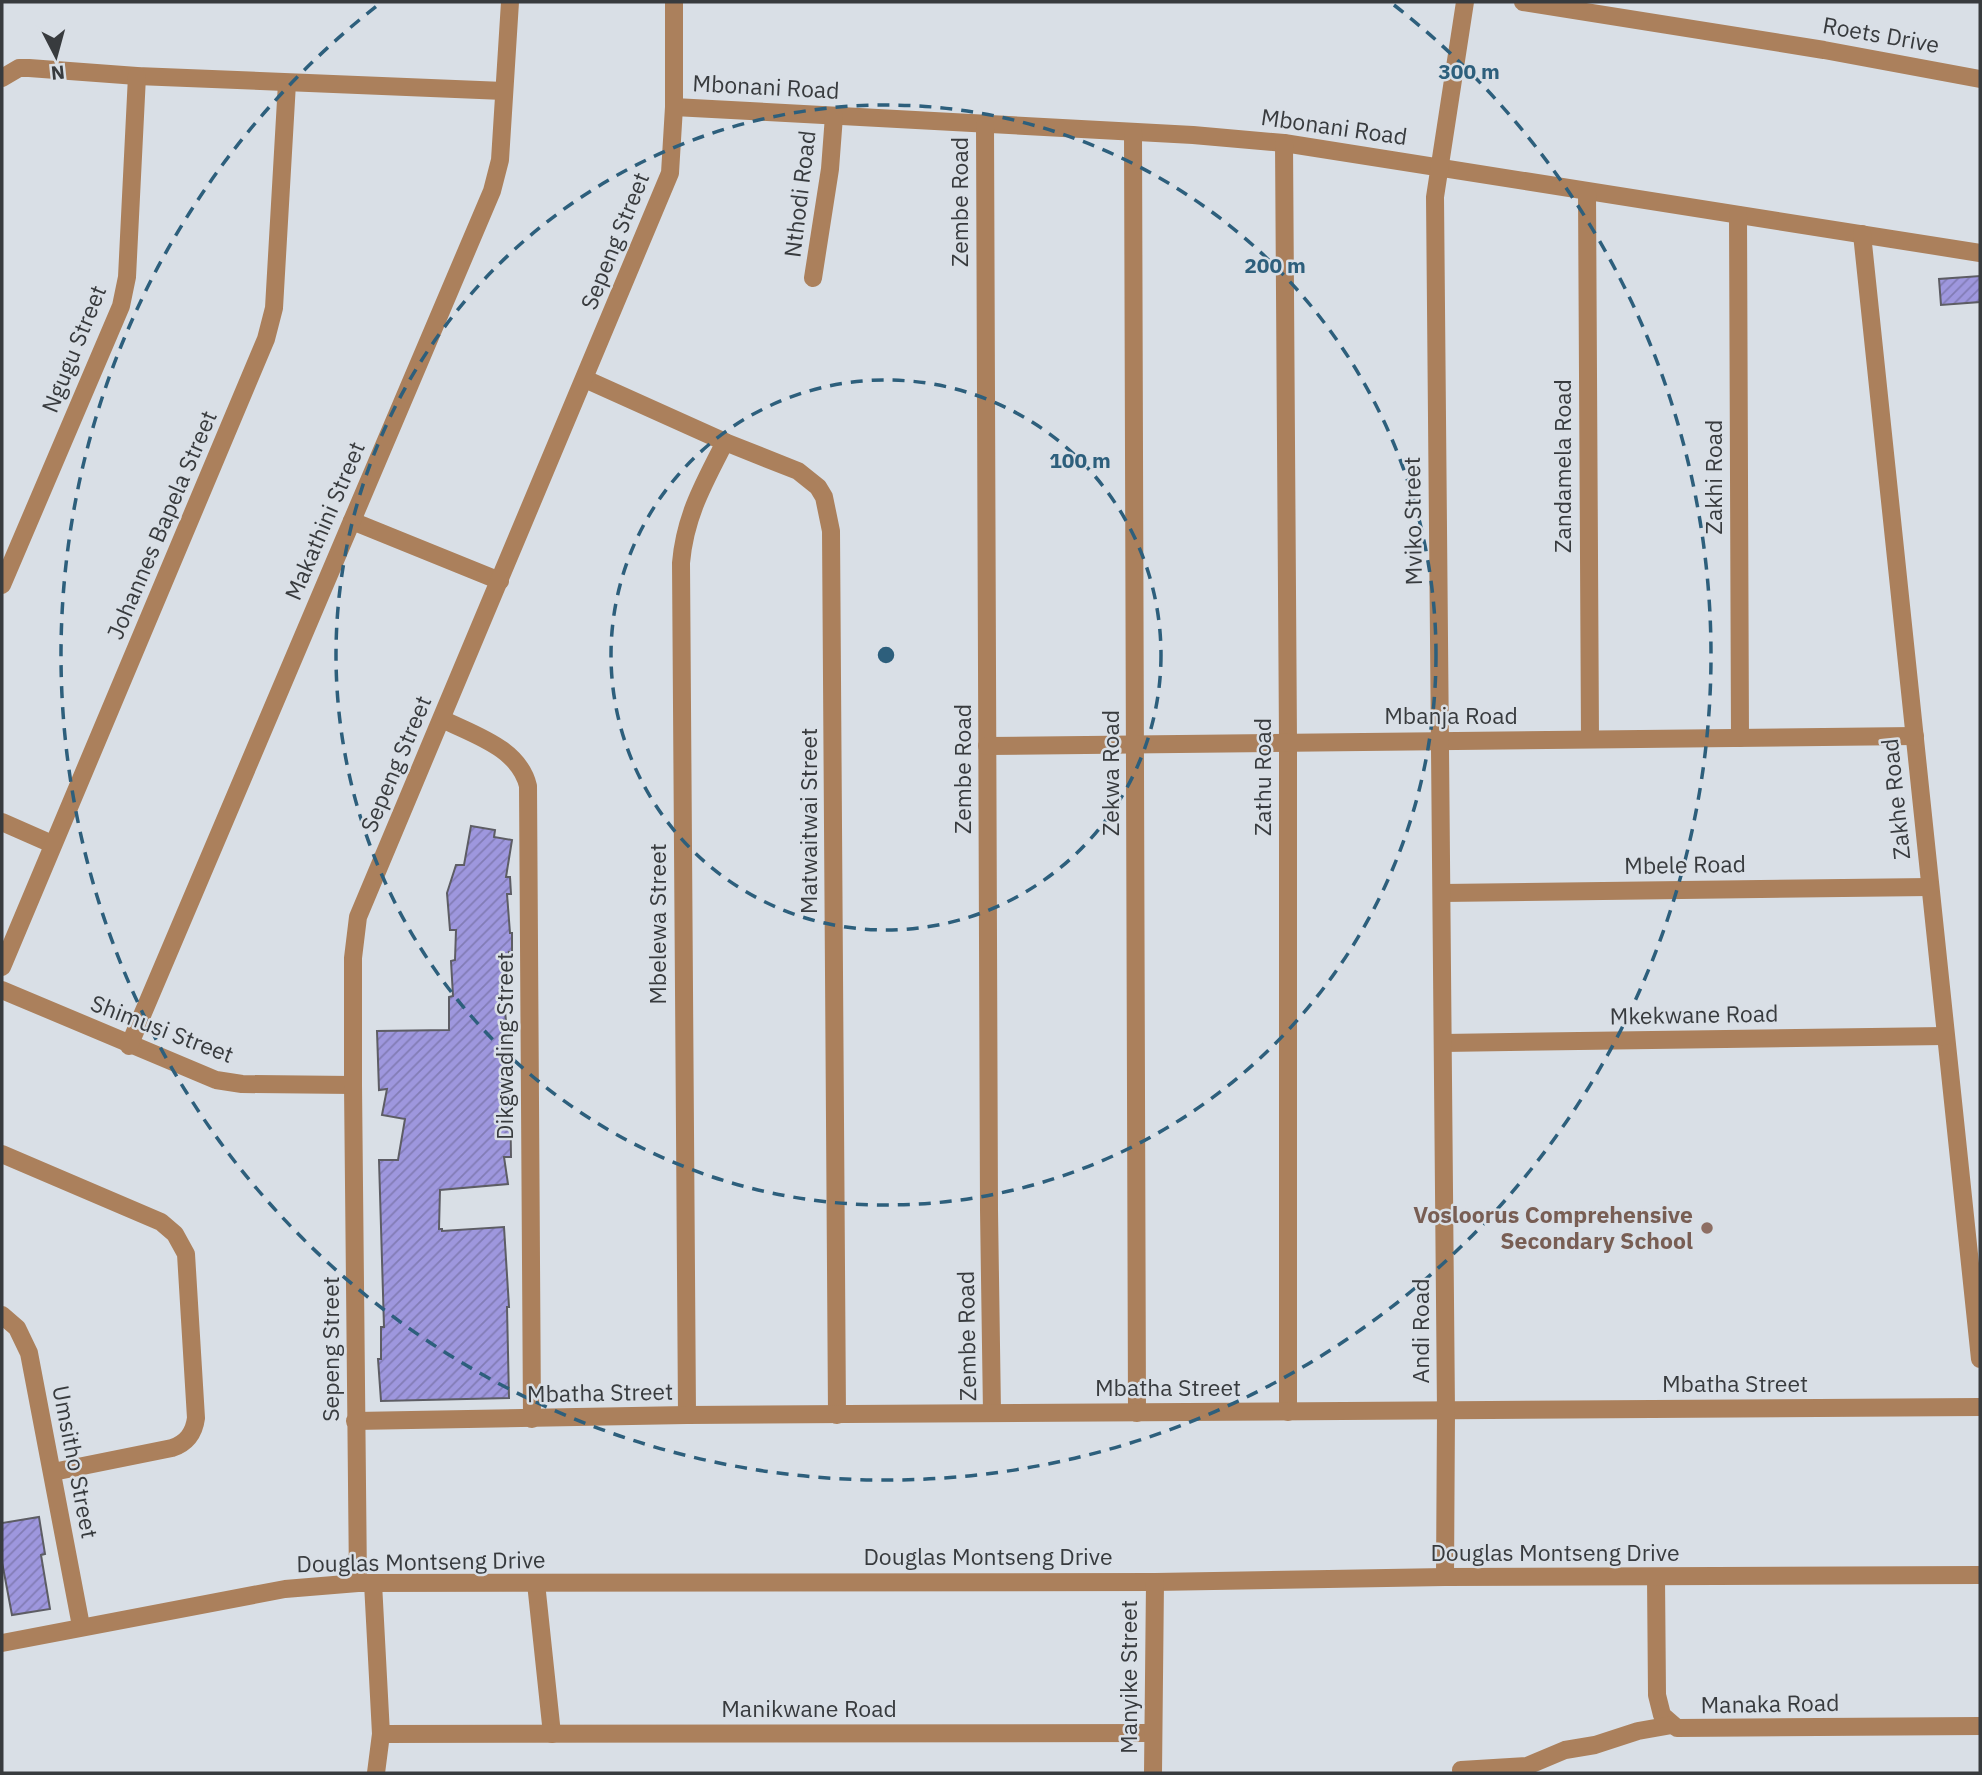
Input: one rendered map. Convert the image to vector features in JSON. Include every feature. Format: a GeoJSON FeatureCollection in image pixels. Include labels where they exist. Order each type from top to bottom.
{"type":"FeatureCollection","features":[{"type":"Feature","properties":{"kind":"street","name":"Makathini Street"},"geometry":{"type":"LineString","coordinates":[[129,1046],[492,191],[499,168],[510,2]]}},
{"type":"Feature","properties":{"kind":"street","name":"Sepeng Street"},"geometry":{"type":"LineString","coordinates":[[376,1773],[381,1734],[366,1583],[355,1421],[354,958],[358,917],[670,173],[674,107],[674,2]]}},
{"type":"Feature","properties":{"kind":"street","name":"Mviko Street"},"geometry":{"type":"LineString","coordinates":[[1443,1043],[1435,188],[1465,2]]}},
{"type":"Feature","properties":{"kind":"street","name":"Roets Drive"},"geometry":{"type":"LineString","coordinates":[[1523,2],[1824,50],[1980,79]]}},
{"type":"Feature","properties":{"kind":"street"},"geometry":{"type":"LineString","coordinates":[[2,78],[19,68],[29,68],[286,83],[504,91]]}},
{"type":"Feature","properties":{"kind":"street","name":"Ngugu Street"},"geometry":{"type":"LineString","coordinates":[[2,585],[123,299],[127,277],[137,75]]}},
{"type":"Feature","properties":{"kind":"street","name":"Johannes Bapela Street"},"geometry":{"type":"LineString","coordinates":[[2,967],[266,339],[274,308],[286,83]]}},
{"type":"Feature","properties":{"kind":"street","name":"Mbonani Road"},"geometry":{"type":"LineString","coordinates":[[674,107],[1193,135],[1284,143],[1980,253]]}},
{"type":"Feature","properties":{"kind":"street","name":"Nthodi Road"},"geometry":{"type":"LineString","coordinates":[[813,278],[830,169],[834,116]]}},
{"type":"Feature","properties":{"kind":"street","name":"Zembe Road"},"geometry":{"type":"LineString","coordinates":[[985,125],[992,1413]]}},
{"type":"Feature","properties":{"kind":"street","name":"Zekwa Road"},"geometry":{"type":"LineString","coordinates":[[1133,132],[1137,1413]]}},
{"type":"Feature","properties":{"kind":"street","name":"Zathu Road"},"geometry":{"type":"LineString","coordinates":[[1284,143],[1288,741],[1288,1412]]}},
{"type":"Feature","properties":{"kind":"street","name":"Zandamela Road"},"geometry":{"type":"LineString","coordinates":[[1587,192],[1590,739]]}},
{"type":"Feature","properties":{"kind":"street","name":"Zakhi Road"},"geometry":{"type":"LineString","coordinates":[[1738,215],[1740,738]]}},
{"type":"Feature","properties":{"kind":"street","name":"Zakhe Road"},"geometry":{"type":"LineString","coordinates":[[1862,234],[1980,1359]]}},
{"type":"Feature","properties":{"kind":"street","name":"Matwaitwai Street"},"geometry":{"type":"LineString","coordinates":[[585,379],[725,442],[798,471],[810,479],[824,497],[831,531],[837,1415]]}},
{"type":"Feature","properties":{"kind":"street","name":"Mbelewa Street"},"geometry":{"type":"LineString","coordinates":[[687,1415],[681,563],[683,540],[692,508],[725,442]]}},
{"type":"Feature","properties":{"kind":"street"},"geometry":{"type":"LineString","coordinates":[[352,521],[500,581]]}},
{"type":"Feature","properties":{"kind":"street","name":"Dikgwading Street"},"geometry":{"type":"LineString","coordinates":[[442,719],[515,759],[528,786],[532,1419]]}},
{"type":"Feature","properties":{"kind":"street","name":"Mbanja Road"},"geometry":{"type":"LineString","coordinates":[[988,746],[1915,736]]}},
{"type":"Feature","properties":{"kind":"street"},"geometry":{"type":"LineString","coordinates":[[2,822],[52,844]]}},
{"type":"Feature","properties":{"kind":"street","name":"Mbele Road"},"geometry":{"type":"LineString","coordinates":[[1442,893],[1930,887]]}},
{"type":"Feature","properties":{"kind":"street","name":"Shimusi Street"},"geometry":{"type":"LineString","coordinates":[[2,990],[205,1077],[229,1083],[354,1085]]}},
{"type":"Feature","properties":{"kind":"street","name":"Mkekwane Road"},"geometry":{"type":"LineString","coordinates":[[1443,1043],[1945,1036]]}},
{"type":"Feature","properties":{"kind":"street","name":"Andi Road"},"geometry":{"type":"LineString","coordinates":[[1443,1043],[1445,1577]]}},
{"type":"Feature","properties":{"kind":"street"},"geometry":{"type":"LineString","coordinates":[[2,1154],[161,1222],[175,1234],[186,1254],[196,1418],[194,1430],[185,1441],[172,1448],[53,1472]]}},
{"type":"Feature","properties":{"kind":"street","name":"Umsitho Street"},"geometry":{"type":"LineString","coordinates":[[2,1315],[17,1328],[29,1353],[81,1626]]}},
{"type":"Feature","properties":{"kind":"street","name":"Mbatha Street"},"geometry":{"type":"LineString","coordinates":[[355,1421],[687,1415],[1980,1407]]}},
{"type":"Feature","properties":{"kind":"street","name":"Douglas Montseng Drive"},"geometry":{"type":"LineString","coordinates":[[2,1643],[285,1589],[366,1583],[1155,1582],[1445,1577],[1980,1576]]}},
{"type":"Feature","properties":{"kind":"street","name":"Manaka Road"},"geometry":{"type":"LineString","coordinates":[[1656,1577],[1657,1695],[1662,1715],[1672,1725],[1687,1729],[1980,1726]]}},
{"type":"Feature","properties":{"kind":"street","name":"Manyike Street"},"geometry":{"type":"LineString","coordinates":[[1153,1773],[1155,1582]]}},
{"type":"Feature","properties":{"kind":"street"},"geometry":{"type":"LineString","coordinates":[[536,1583],[552,1734]]}},
{"type":"Feature","properties":{"kind":"street"},"geometry":{"type":"LineString","coordinates":[[1461,1770],[1527,1766],[1565,1750],[1672,1725]]}},
{"type":"Feature","properties":{"kind":"street","name":"Manikwane Road"},"geometry":{"type":"LineString","coordinates":[[381,1734],[1153,1732]]}},
{"type":"Feature","properties":{"kind":"building"},"geometry":{"type":"Polygon","coordinates":[[[1980,276],[1980,302],[1941,305],[1939,279],[1980,276]]]}},
{"type":"Feature","properties":{"kind":"building"},"geometry":{"type":"Polygon","coordinates":[[[471,826],[495,830],[494,837],[512,840],[506,877],[510,877],[511,894],[507,894],[512,933],[512,952],[509,952],[511,982],[502,983],[506,1021],[506,1091],[510,1091],[511,1157],[504,1157],[508,1184],[440,1190],[439,1229],[504,1227],[509,1307],[509,1398],[381,1401],[378,1359],[381,1359],[381,1327],[384,1327],[379,1160],[398,1160],[405,1119],[382,1115],[387,1089],[379,1090],[377,1031],[449,1030],[449,997],[453,996],[451,961],[455,960],[456,930],[450,930],[447,893],[456,865],[464,865],[471,826]]]}},
{"type":"Feature","properties":{"kind":"building"},"geometry":{"type":"Polygon","coordinates":[[[39,1517],[45,1554],[41,1555],[50,1609],[12,1615],[2,1562],[2,1523],[39,1517]]]}},
{"type":"Feature","properties":{"kind":"place","name":"Vosloorus Comprehensive Secondary School"},"geometry":{"type":"Point","coordinates":[1707,1228]}}]}
